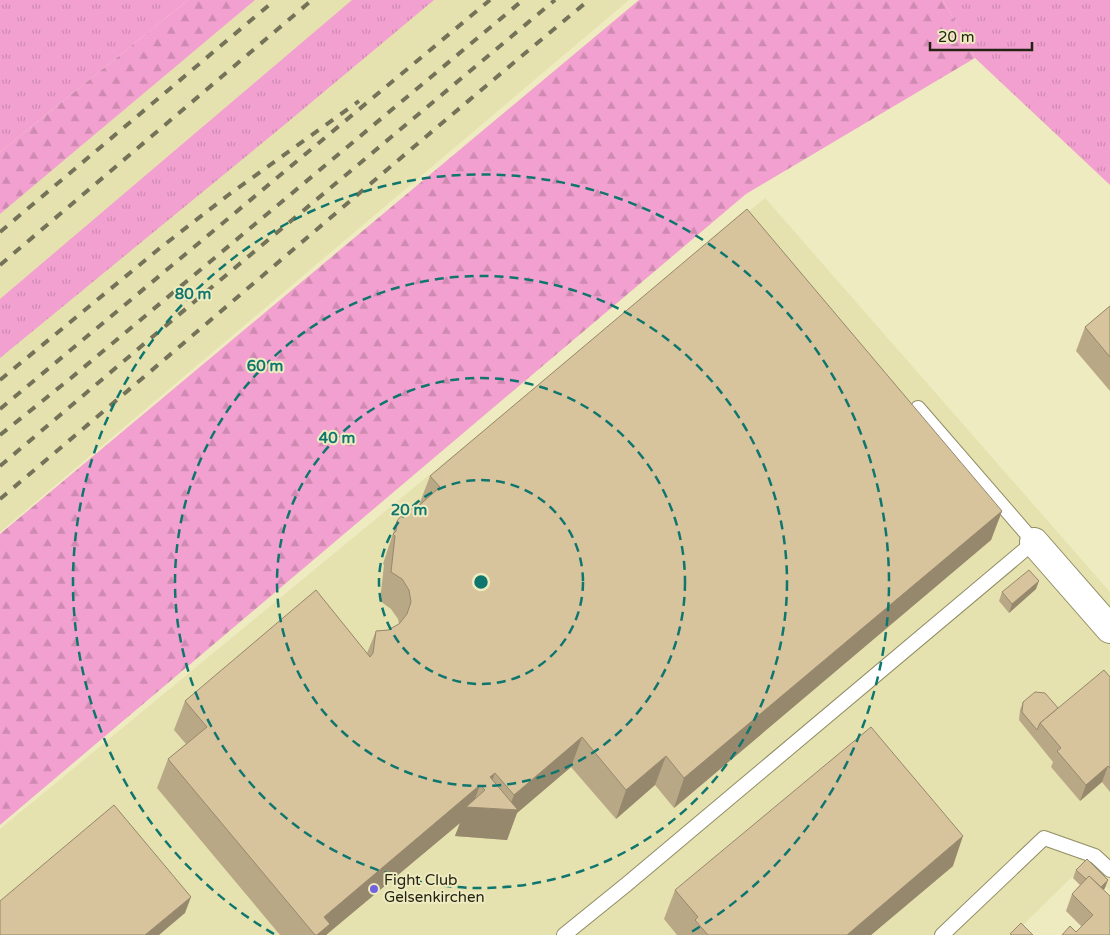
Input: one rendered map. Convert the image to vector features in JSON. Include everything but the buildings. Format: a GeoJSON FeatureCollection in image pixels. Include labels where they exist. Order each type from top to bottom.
{"type":"FeatureCollection","features":[{"type":"Feature","properties":{"kind":"street"},"geometry":{"type":"LineString","coordinates":[[1034,542],[1110,629]]}},
{"type":"Feature","properties":{"kind":"lane"},"geometry":{"type":"LineString","coordinates":[[564,935],[1034,542],[918,408]]}},
{"type":"Feature","properties":{"kind":"lane"},"geometry":{"type":"LineString","coordinates":[[942,935],[1044,838],[1095,856],[1110,870]]}},
{"type":"Feature","properties":{"kind":"shaded area"},"geometry":{"type":"Polygon","coordinates":[[[255,0],[629,0],[0,532],[0,214],[255,0]]]}},
{"type":"Feature","properties":{"kind":"shaded area"},"geometry":{"type":"Polygon","coordinates":[[[765,198],[1110,592],[1110,891],[1084,865],[1013,935],[0,935],[0,829],[765,198]]]}},
{"type":"Feature","properties":{"kind":"green space"},"geometry":{"type":"Polygon","coordinates":[[[0,0],[188,0],[0,152],[0,0]]]}},
{"type":"Feature","properties":{"kind":"green space"},"geometry":{"type":"Polygon","coordinates":[[[188,0],[255,0],[0,214],[0,152],[188,0]]]}},
{"type":"Feature","properties":{"kind":"green space"},"geometry":{"type":"Polygon","coordinates":[[[352,0],[434,0],[0,358],[0,299],[352,0]]]}},
{"type":"Feature","properties":{"kind":"green space"},"geometry":{"type":"Polygon","coordinates":[[[639,0],[943,0],[975,58],[746,194],[0,825],[0,534],[639,0]]]}},
{"type":"Feature","properties":{"kind":"green space"},"geometry":{"type":"Polygon","coordinates":[[[943,0],[1110,0],[1110,185],[975,58],[943,0]]]}},
{"type":"Feature","properties":{"kind":"railway"},"geometry":{"type":"LineString","coordinates":[[0,232],[275,0]]}},
{"type":"Feature","properties":{"kind":"railway"},"geometry":{"type":"LineString","coordinates":[[0,265],[312,0]]}},
{"type":"Feature","properties":{"kind":"railway"},"geometry":{"type":"LineString","coordinates":[[0,409],[490,0]]}},
{"type":"Feature","properties":{"kind":"railway"},"geometry":{"type":"LineString","coordinates":[[0,435],[71,378],[523,0]]}},
{"type":"Feature","properties":{"kind":"railway"},"geometry":{"type":"LineString","coordinates":[[0,466],[555,0]]}},
{"type":"Feature","properties":{"kind":"railway"},"geometry":{"type":"LineString","coordinates":[[0,499],[589,0]]}},
{"type":"Feature","properties":{"kind":"railway"},"geometry":{"type":"LineString","coordinates":[[0,380],[160,248],[227,196],[359,101]]}},
{"type":"Feature","properties":{"kind":"place","name":"Fight Club Gelsenkirchen"},"geometry":{"type":"Point","coordinates":[374,889]}}]}
